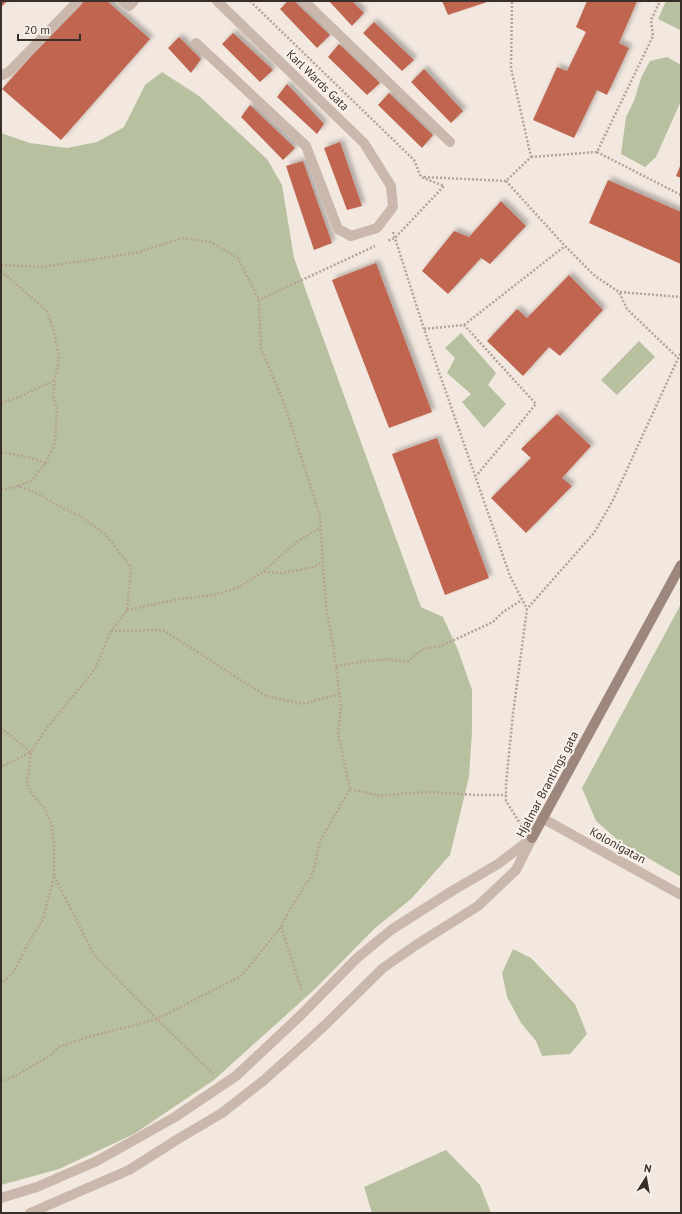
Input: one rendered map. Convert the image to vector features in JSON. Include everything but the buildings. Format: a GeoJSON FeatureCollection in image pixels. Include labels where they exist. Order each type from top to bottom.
{"type":"FeatureCollection","features":[{"type":"Feature","properties":{"kind":"street"},"geometry":{"type":"LineString","coordinates":[[1,74],[3,75],[10,71],[78,1]]}},
{"type":"Feature","properties":{"kind":"street"},"geometry":{"type":"LineString","coordinates":[[123,1],[129,6],[134,1]]}},
{"type":"Feature","properties":{"kind":"street","name":"Karl Wards Gata"},"geometry":{"type":"LineString","coordinates":[[217,1],[364,143],[391,186],[393,207],[387,215]]}},
{"type":"Feature","properties":{"kind":"street"},"geometry":{"type":"LineString","coordinates":[[304,1],[450,142]]}},
{"type":"Feature","properties":{"kind":"street"},"geometry":{"type":"LineString","coordinates":[[196,43],[306,146],[338,229],[351,236],[376,228],[387,215]]}},
{"type":"Feature","properties":{"kind":"street","name":"Hjalmar Brantings gata"},"geometry":{"type":"LineString","coordinates":[[30,1213],[129,1170],[222,1113],[263,1082],[324,1026],[383,968],[416,945],[478,906],[516,870],[542,818],[681,565]]}},
{"type":"Feature","properties":{"kind":"street","name":"Kolonigatan"},"geometry":{"type":"LineString","coordinates":[[542,818],[681,895]]}},
{"type":"Feature","properties":{"kind":"street"},"geometry":{"type":"LineString","coordinates":[[1,1198],[37,1187],[97,1161],[175,1116],[224,1085],[236,1076],[308,1008],[356,959],[391,930],[498,864],[532,838]]}},
{"type":"Feature","properties":{"kind":"path"},"geometry":{"type":"LineString","coordinates":[[512,1],[510,68],[531,157]]}},
{"type":"Feature","properties":{"kind":"path"},"geometry":{"type":"LineString","coordinates":[[597,152],[653,36],[651,20],[660,1]]}},
{"type":"Feature","properties":{"kind":"path"},"geometry":{"type":"LineString","coordinates":[[506,181],[531,157],[597,152],[681,195]]}},
{"type":"Feature","properties":{"kind":"path"},"geometry":{"type":"LineString","coordinates":[[421,177],[506,181],[565,246],[595,276],[619,292],[681,297]]}},
{"type":"Feature","properties":{"kind":"path"},"geometry":{"type":"LineString","coordinates":[[387,215],[424,329],[510,576],[527,609]]}},
{"type":"Feature","properties":{"kind":"path"},"geometry":{"type":"LineString","coordinates":[[1,265],[43,267],[135,253],[183,238],[211,242],[238,258],[259,300],[261,349],[283,400],[320,516],[326,607],[341,706],[338,732],[350,789],[320,840],[313,873],[289,911],[281,927],[240,976],[157,1019],[88,1037],[59,1047],[51,1055],[17,1075],[1,1082]]}},
{"type":"Feature","properties":{"kind":"path"},"geometry":{"type":"LineString","coordinates":[[259,300],[379,245]]}},
{"type":"Feature","properties":{"kind":"path"},"geometry":{"type":"LineString","coordinates":[[424,329],[464,325],[565,246]]}},
{"type":"Feature","properties":{"kind":"path"},"geometry":{"type":"LineString","coordinates":[[1,271],[47,311],[54,332],[59,357],[53,396],[57,409],[55,443],[46,463],[32,480],[19,486],[1,490]]}},
{"type":"Feature","properties":{"kind":"path"},"geometry":{"type":"LineString","coordinates":[[619,292],[627,309],[678,358]]}},
{"type":"Feature","properties":{"kind":"path"},"geometry":{"type":"LineString","coordinates":[[464,325],[536,404],[476,477]]}},
{"type":"Feature","properties":{"kind":"path"},"geometry":{"type":"LineString","coordinates":[[532,838],[506,802],[506,784],[513,714],[527,609],[594,533],[609,509],[681,352]]}},
{"type":"Feature","properties":{"kind":"path"},"geometry":{"type":"LineString","coordinates":[[1,403],[19,397],[55,380]]}},
{"type":"Feature","properties":{"kind":"path"},"geometry":{"type":"LineString","coordinates":[[1,452],[28,457],[46,463]]}},
{"type":"Feature","properties":{"kind":"path"},"geometry":{"type":"LineString","coordinates":[[1,984],[13,973],[42,921],[54,875],[54,845],[51,823],[44,807],[35,798],[27,784],[31,752],[43,733],[95,669],[111,631],[127,610],[131,567],[105,534],[80,516],[53,503],[41,495],[19,486]]}},
{"type":"Feature","properties":{"kind":"path"},"geometry":{"type":"LineString","coordinates":[[127,610],[180,599],[214,595],[237,588],[263,572],[288,549],[304,537],[321,528]]}},
{"type":"Feature","properties":{"kind":"path"},"geometry":{"type":"LineString","coordinates":[[263,572],[282,573],[314,567],[322,562]]}},
{"type":"Feature","properties":{"kind":"path"},"geometry":{"type":"LineString","coordinates":[[336,666],[385,659],[407,662],[423,649],[441,646],[493,622],[503,612],[522,600]]}},
{"type":"Feature","properties":{"kind":"path"},"geometry":{"type":"LineString","coordinates":[[111,631],[162,630],[266,696],[304,704],[339,694]]}},
{"type":"Feature","properties":{"kind":"path"},"geometry":{"type":"LineString","coordinates":[[1,728],[31,752]]}},
{"type":"Feature","properties":{"kind":"path"},"geometry":{"type":"LineString","coordinates":[[1,767],[31,752]]}},
{"type":"Feature","properties":{"kind":"path"},"geometry":{"type":"LineString","coordinates":[[350,789],[382,796],[434,792],[477,795],[506,795]]}},
{"type":"Feature","properties":{"kind":"path"},"geometry":{"type":"LineString","coordinates":[[54,875],[94,956],[224,1085]]}},
{"type":"Feature","properties":{"kind":"path"},"geometry":{"type":"LineString","coordinates":[[281,927],[308,1008]]}},
{"type":"Feature","properties":{"kind":"green space"},"geometry":{"type":"Polygon","coordinates":[[[666,1],[681,1],[680,30],[658,19],[666,1]]]}},
{"type":"Feature","properties":{"kind":"green space"},"geometry":{"type":"Polygon","coordinates":[[[667,57],[681,65],[681,101],[656,157],[645,167],[621,154],[626,117],[634,101],[641,78],[650,61],[667,57]]]}},
{"type":"Feature","properties":{"kind":"green space"},"geometry":{"type":"Polygon","coordinates":[[[162,72],[199,96],[267,159],[282,185],[294,258],[421,607],[443,617],[458,650],[472,690],[472,731],[469,777],[450,855],[411,899],[374,929],[316,988],[214,1080],[134,1134],[59,1169],[1,1185],[1,133],[30,143],[67,148],[97,142],[124,127],[145,85],[162,72]]]}},
{"type":"Feature","properties":{"kind":"green space"},"geometry":{"type":"Polygon","coordinates":[[[461,333],[496,373],[488,385],[506,404],[484,428],[462,402],[471,394],[447,373],[455,358],[445,348],[461,333]]]}},
{"type":"Feature","properties":{"kind":"green space"},"geometry":{"type":"Polygon","coordinates":[[[639,341],[655,357],[617,395],[601,380],[639,341]]]}},
{"type":"Feature","properties":{"kind":"green space"},"geometry":{"type":"Polygon","coordinates":[[[681,604],[681,877],[620,842],[596,821],[582,788],[681,604]]]}},
{"type":"Feature","properties":{"kind":"green space"},"geometry":{"type":"Polygon","coordinates":[[[513,949],[531,958],[575,1004],[587,1034],[570,1054],[542,1056],[536,1041],[521,1023],[507,997],[502,973],[513,949]]]}},
{"type":"Feature","properties":{"kind":"green space"},"geometry":{"type":"Polygon","coordinates":[[[446,1150],[480,1185],[491,1213],[372,1213],[364,1187],[446,1150]]]}}]}
